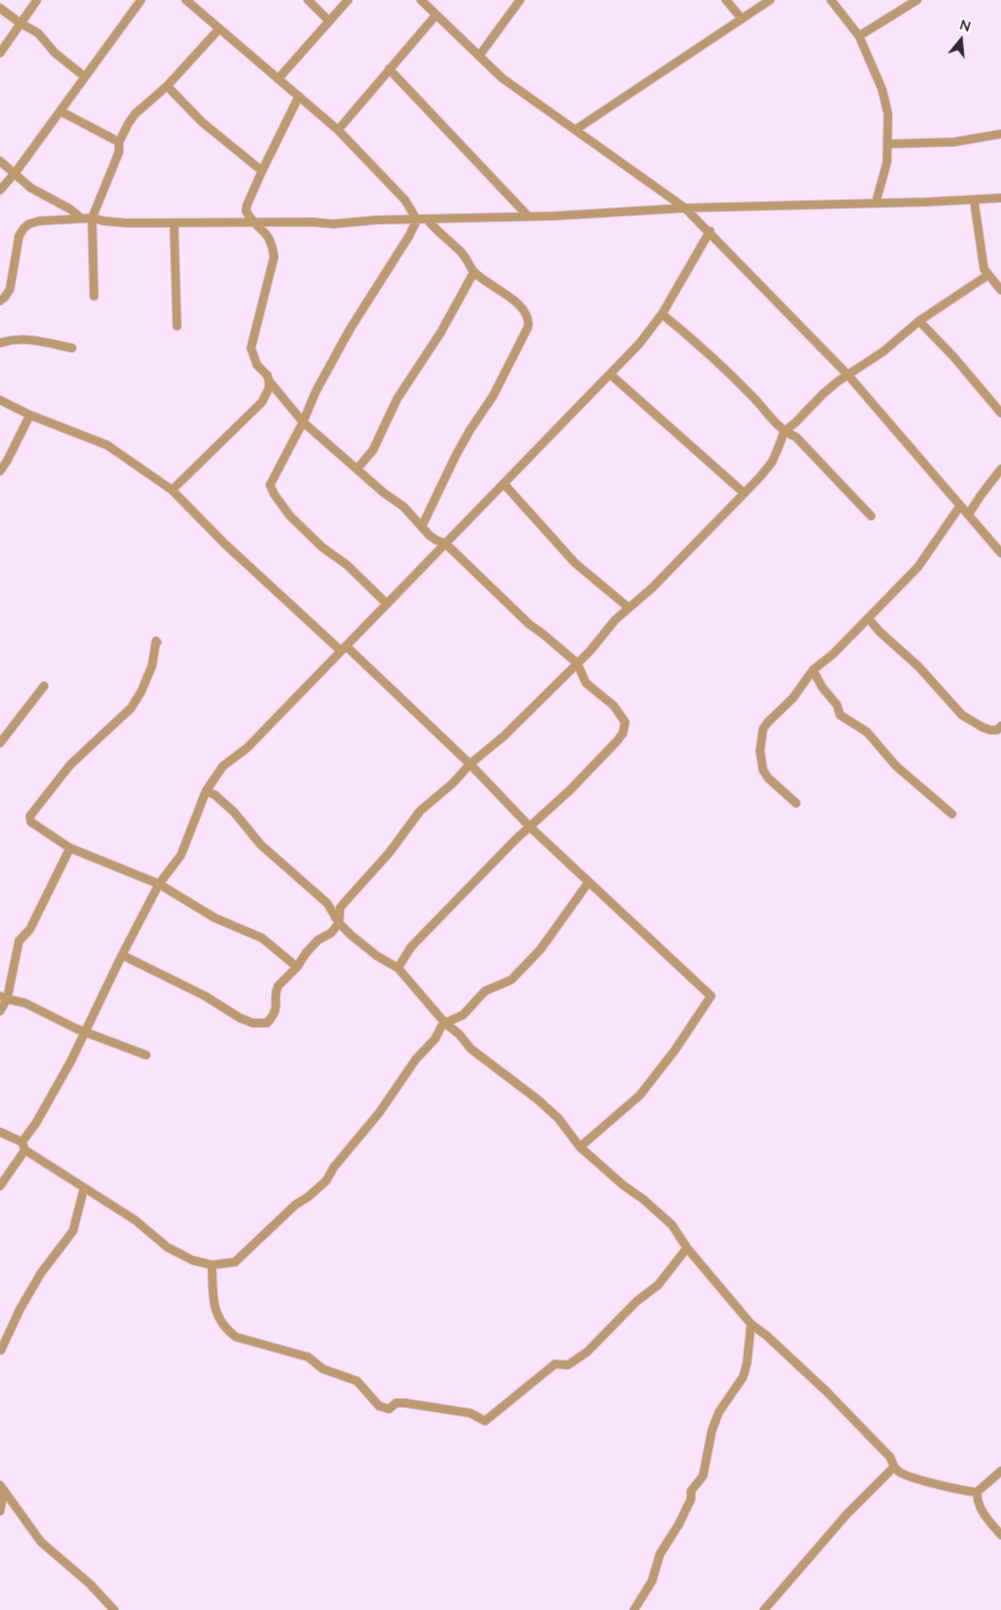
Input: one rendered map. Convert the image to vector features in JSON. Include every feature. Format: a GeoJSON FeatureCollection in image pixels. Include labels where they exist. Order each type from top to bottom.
{"type":"FeatureCollection","features":[{"type":"Feature","properties":{"kind":"street"},"geometry":{"type":"LineString","coordinates":[[0,53],[38,0]]}},
{"type":"Feature","properties":{"kind":"street"},"geometry":{"type":"LineString","coordinates":[[0,190],[15,173],[141,0]]}},
{"type":"Feature","properties":{"kind":"street"},"geometry":{"type":"LineString","coordinates":[[186,0],[338,130],[405,200],[417,220]]}},
{"type":"Feature","properties":{"kind":"street"},"geometry":{"type":"LineString","coordinates":[[308,0],[329,21]]}},
{"type":"Feature","properties":{"kind":"street"},"geometry":{"type":"LineString","coordinates":[[278,79],[348,0]]}},
{"type":"Feature","properties":{"kind":"street"},"geometry":{"type":"LineString","coordinates":[[421,0],[502,78],[685,208],[848,374],[1001,553]]}},
{"type":"Feature","properties":{"kind":"street"},"geometry":{"type":"LineString","coordinates":[[479,56],[520,0]]}},
{"type":"Feature","properties":{"kind":"street"},"geometry":{"type":"LineString","coordinates":[[726,0],[742,18]]}},
{"type":"Feature","properties":{"kind":"street"},"geometry":{"type":"LineString","coordinates":[[575,130],[770,0]]}},
{"type":"Feature","properties":{"kind":"street"},"geometry":{"type":"LineString","coordinates":[[831,0],[859,36],[882,90],[888,114],[887,162],[876,202]]}},
{"type":"Feature","properties":{"kind":"street"},"geometry":{"type":"LineString","coordinates":[[859,36],[917,0]]}},
{"type":"Feature","properties":{"kind":"street"},"geometry":{"type":"LineString","coordinates":[[0,8],[20,23],[38,33],[54,53],[85,77]]}},
{"type":"Feature","properties":{"kind":"street"},"geometry":{"type":"LineString","coordinates":[[338,130],[436,15]]}},
{"type":"Feature","properties":{"kind":"street"},"geometry":{"type":"LineString","coordinates":[[94,296],[92,218],[118,152],[119,142],[135,114],[167,86],[219,30]]}},
{"type":"Feature","properties":{"kind":"street"},"geometry":{"type":"LineString","coordinates":[[389,69],[528,216]]}},
{"type":"Feature","properties":{"kind":"street"},"geometry":{"type":"LineString","coordinates":[[167,86],[202,122],[262,171]]}},
{"type":"Feature","properties":{"kind":"street"},"geometry":{"type":"LineString","coordinates":[[172,490],[262,402],[269,388],[267,375],[257,365],[251,348],[274,257],[269,236],[254,222],[246,211],[262,171],[299,96]]}},
{"type":"Feature","properties":{"kind":"street"},"geometry":{"type":"LineString","coordinates":[[60,111],[119,142]]}},
{"type":"Feature","properties":{"kind":"street"},"geometry":{"type":"LineString","coordinates":[[888,144],[954,142],[1001,134]]}},
{"type":"Feature","properties":{"kind":"street"},"geometry":{"type":"LineString","coordinates":[[0,161],[31,188],[70,209],[81,218]]}},
{"type":"Feature","properties":{"kind":"street"},"geometry":{"type":"LineString","coordinates":[[2,298],[10,289],[19,236],[24,228],[39,221],[92,218],[126,224],[254,222],[332,224],[376,220],[1001,198]]}},
{"type":"Feature","properties":{"kind":"street"},"geometry":{"type":"LineString","coordinates":[[974,200],[984,269],[1001,290]]}},
{"type":"Feature","properties":{"kind":"street"},"geometry":{"type":"LineString","coordinates":[[422,526],[456,455],[493,396],[528,327],[528,318],[515,302],[503,291],[474,272],[461,252],[434,229],[428,219]]}},
{"type":"Feature","properties":{"kind":"street"},"geometry":{"type":"LineString","coordinates":[[387,604],[347,565],[322,547],[290,516],[271,489],[271,481],[304,422],[316,391],[350,329],[409,236],[417,220]]}},
{"type":"Feature","properties":{"kind":"street"},"geometry":{"type":"LineString","coordinates":[[174,224],[178,326]]}},
{"type":"Feature","properties":{"kind":"street"},"geometry":{"type":"LineString","coordinates":[[0,1186],[66,1069],[122,954],[159,884],[181,855],[206,791],[224,766],[247,748],[611,375],[639,344],[662,314],[710,232]]}},
{"type":"Feature","properties":{"kind":"street"},"geometry":{"type":"LineString","coordinates":[[357,469],[372,450],[397,399],[442,332],[474,272]]}},
{"type":"Feature","properties":{"kind":"street"},"geometry":{"type":"LineString","coordinates":[[122,954],[205,996],[240,1018],[259,1024],[267,1023],[276,1009],[276,990],[278,986],[298,967],[306,953],[318,940],[331,933],[339,923],[340,908],[389,853],[420,811],[453,783],[470,764],[504,736],[577,663],[616,620],[673,567],[744,494],[772,462],[784,432],[848,374],[884,351],[920,321],[988,275]]}},
{"type":"Feature","properties":{"kind":"street"},"geometry":{"type":"LineString","coordinates":[[662,314],[695,341],[754,398],[784,432],[796,437],[871,516]]}},
{"type":"Feature","properties":{"kind":"street"},"geometry":{"type":"LineString","coordinates":[[920,321],[953,356],[1001,413]]}},
{"type":"Feature","properties":{"kind":"street"},"geometry":{"type":"LineString","coordinates":[[0,343],[27,338],[72,348]]}},
{"type":"Feature","properties":{"kind":"street"},"geometry":{"type":"LineString","coordinates":[[611,375],[744,494]]}},
{"type":"Feature","properties":{"kind":"street"},"geometry":{"type":"LineString","coordinates":[[269,382],[304,422],[384,493],[404,507],[429,536],[446,544],[529,624],[577,663],[586,683],[619,711],[625,722],[617,741],[570,790],[487,868],[410,947],[398,968]]}},
{"type":"Feature","properties":{"kind":"street"},"geometry":{"type":"LineString","coordinates":[[0,400],[106,445],[172,490],[225,544],[344,648],[470,764],[530,827],[588,883],[711,996],[675,1050],[640,1095],[580,1147]]}},
{"type":"Feature","properties":{"kind":"street"},"geometry":{"type":"LineString","coordinates":[[0,471],[7,461],[30,414]]}},
{"type":"Feature","properties":{"kind":"street"},"geometry":{"type":"LineString","coordinates":[[968,515],[1001,470]]}},
{"type":"Feature","properties":{"kind":"street"},"geometry":{"type":"LineString","coordinates":[[504,484],[575,564],[629,608]]}},
{"type":"Feature","properties":{"kind":"street"},"geometry":{"type":"LineString","coordinates":[[796,803],[768,778],[763,770],[760,751],[764,729],[768,722],[794,698],[813,670],[833,654],[918,567],[960,506]]}},
{"type":"Feature","properties":{"kind":"street"},"geometry":{"type":"LineString","coordinates":[[868,618],[880,632],[918,667],[962,715],[990,730],[997,730],[1001,726]]}},
{"type":"Feature","properties":{"kind":"street"},"geometry":{"type":"LineString","coordinates":[[157,642],[152,666],[131,708],[70,765],[30,816],[31,822],[70,848],[159,884],[215,918],[262,938],[298,967]]}},
{"type":"Feature","properties":{"kind":"street"},"geometry":{"type":"LineString","coordinates":[[813,670],[822,687],[837,705],[840,715],[867,732],[896,766],[952,814]]}},
{"type":"Feature","properties":{"kind":"street"},"geometry":{"type":"LineString","coordinates":[[0,743],[44,686]]}},
{"type":"Feature","properties":{"kind":"street"},"geometry":{"type":"LineString","coordinates":[[206,791],[215,795],[234,812],[261,845],[327,903],[339,923],[377,956],[398,968],[471,1049],[537,1099],[558,1118],[580,1147],[672,1225],[688,1248],[751,1324],[767,1336],[826,1391],[890,1457],[897,1470],[904,1474],[944,1486],[977,1492]]}},
{"type":"Feature","properties":{"kind":"street"},"geometry":{"type":"LineString","coordinates":[[0,1011],[19,941],[30,929],[70,848]]}},
{"type":"Feature","properties":{"kind":"street"},"geometry":{"type":"LineString","coordinates":[[0,1132],[135,1220],[167,1247],[192,1260],[212,1266],[235,1262],[295,1205],[326,1182],[334,1167],[379,1113],[416,1059],[435,1039],[441,1027],[463,1015],[485,991],[511,980],[540,950],[588,883]]}},
{"type":"Feature","properties":{"kind":"street"},"geometry":{"type":"LineString","coordinates":[[3,997],[26,1003],[84,1032],[146,1055]]}},
{"type":"Feature","properties":{"kind":"street"},"geometry":{"type":"LineString","coordinates":[[1,1350],[20,1310],[41,1273],[73,1231],[84,1188]]}},
{"type":"Feature","properties":{"kind":"street"},"geometry":{"type":"LineString","coordinates":[[212,1266],[213,1302],[219,1320],[236,1337],[308,1357],[323,1369],[357,1381],[379,1406],[389,1409],[396,1403],[405,1403],[470,1413],[485,1421],[555,1364],[568,1365],[587,1352],[637,1301],[658,1285],[688,1248]]}},
{"type":"Feature","properties":{"kind":"street"},"geometry":{"type":"LineString","coordinates":[[634,1610],[652,1581],[660,1554],[679,1524],[691,1499],[691,1491],[703,1476],[712,1430],[719,1412],[744,1377],[751,1324]]}},
{"type":"Feature","properties":{"kind":"street"},"geometry":{"type":"LineString","coordinates":[[764,1610],[847,1514],[894,1467]]}},
{"type":"Feature","properties":{"kind":"street"},"geometry":{"type":"LineString","coordinates":[[1001,1471],[977,1492],[977,1502],[980,1508],[1001,1535]]}},
{"type":"Feature","properties":{"kind":"street"},"geometry":{"type":"LineString","coordinates":[[0,1512],[2,1488]]}},
{"type":"Feature","properties":{"kind":"street"},"geometry":{"type":"LineString","coordinates":[[2,1488],[41,1542],[90,1584],[114,1610]]}}]}
